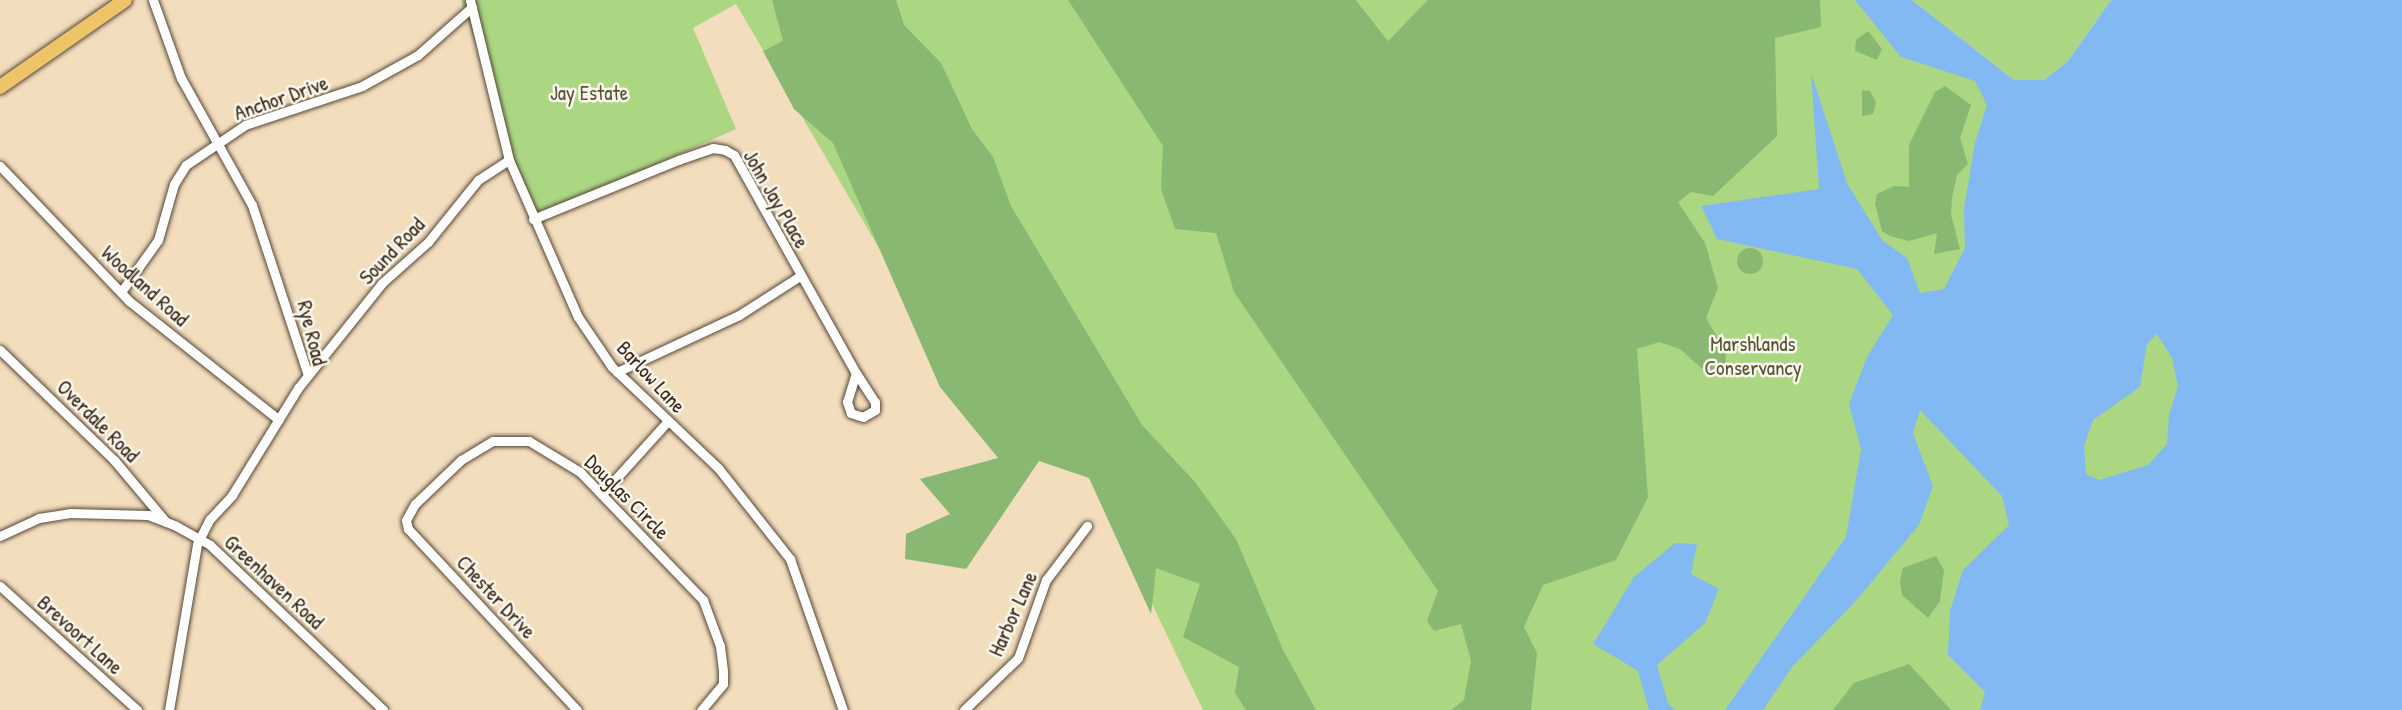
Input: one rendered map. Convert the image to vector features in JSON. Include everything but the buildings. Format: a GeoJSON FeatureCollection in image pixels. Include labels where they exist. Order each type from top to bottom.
{"type":"FeatureCollection","features":[{"type":"Feature","properties":{"kind":"main road"},"geometry":{"type":"LineString","coordinates":[[0,87],[125,0]]}},
{"type":"Feature","properties":{"kind":"street","name":"Rye Road"},"geometry":{"type":"LineString","coordinates":[[153,0],[181,78],[252,205],[307,376],[200,539],[169,710]]}},
{"type":"Feature","properties":{"kind":"street","name":"Anchor Drive"},"geometry":{"type":"LineString","coordinates":[[121,292],[158,240],[174,184],[186,165],[245,125],[362,86],[418,55],[471,4]]}},
{"type":"Feature","properties":{"kind":"street","name":"Barlow Lane"},"geometry":{"type":"LineString","coordinates":[[471,4],[509,160],[578,317],[617,372],[719,469],[790,559],[843,710]]}},
{"type":"Feature","properties":{"kind":"street","name":"John Jay Place"},"geometry":{"type":"LineString","coordinates":[[533,219],[678,160],[713,149],[725,150],[734,155],[800,276],[856,373],[876,402],[875,411],[863,417],[851,413],[847,402],[856,373]]}},
{"type":"Feature","properties":{"kind":"street","name":"Sound Road"},"geometry":{"type":"LineString","coordinates":[[307,376],[382,283],[428,242],[478,180],[509,160]]}},
{"type":"Feature","properties":{"kind":"street","name":"Woodland Road"},"geometry":{"type":"LineString","coordinates":[[0,166],[121,292],[278,420]]}},
{"type":"Feature","properties":{"kind":"street"},"geometry":{"type":"LineString","coordinates":[[617,372],[739,315],[800,276]]}},
{"type":"Feature","properties":{"kind":"street","name":"Overdale Road"},"geometry":{"type":"LineString","coordinates":[[0,350],[114,460],[166,522]]}},
{"type":"Feature","properties":{"kind":"street"},"geometry":{"type":"LineString","coordinates":[[602,494],[667,422]]}},
{"type":"Feature","properties":{"kind":"street","name":"Douglas Circle"},"geometry":{"type":"LineString","coordinates":[[415,504],[461,460],[493,441],[529,441],[549,449],[602,494],[682,576],[712,617],[720,646],[723,684],[701,710]]}},
{"type":"Feature","properties":{"kind":"street","name":"Chester Drive"},"geometry":{"type":"LineString","coordinates":[[415,504],[406,520],[408,529],[577,710]]}},
{"type":"Feature","properties":{"kind":"street","name":"Greenhaven Road"},"geometry":{"type":"LineString","coordinates":[[0,536],[39,518],[70,513],[110,511],[166,522],[200,539],[257,587],[383,710]]}},
{"type":"Feature","properties":{"kind":"street","name":"Harbor Lane"},"geometry":{"type":"LineString","coordinates":[[964,710],[1018,658],[1046,580],[1087,526]]}},
{"type":"Feature","properties":{"kind":"street","name":"Brevoort Lane"},"geometry":{"type":"LineString","coordinates":[[0,586],[137,710]]}},
{"type":"Feature","properties":{"kind":"green space","name":"Marshlands Conservancy"},"geometry":{"type":"Polygon","coordinates":[[[461,0],[1313,0],[1380,88],[1478,0],[1894,0],[2156,212],[2186,417],[2029,710],[1203,710],[1077,448],[945,361],[736,4],[693,28],[736,129],[533,219],[461,0]]]}},
{"type":"Feature","properties":{"kind":"green space"},"geometry":{"type":"Polygon","coordinates":[[[772,0],[896,0],[904,25],[941,63],[972,129],[993,157],[1011,206],[1142,425],[1195,482],[1236,539],[1283,650],[1316,710],[1246,710],[1235,693],[1239,667],[1183,637],[1200,584],[1156,568],[1151,614],[1089,478],[1039,461],[966,569],[905,559],[906,534],[950,514],[920,479],[998,458],[940,387],[833,143],[794,109],[763,51],[783,41],[772,0]]]}},
{"type":"Feature","properties":{"kind":"green space"},"geometry":{"type":"Polygon","coordinates":[[[1068,0],[1356,0],[1388,41],[1428,0],[1820,0],[1821,27],[1775,38],[1777,136],[1713,196],[1691,192],[1678,202],[1705,243],[1718,288],[1706,318],[1726,352],[1725,369],[1708,374],[1680,349],[1659,342],[1637,349],[1648,497],[1616,560],[1543,585],[1524,627],[1537,653],[1531,710],[1451,710],[1464,700],[1471,661],[1461,624],[1434,631],[1427,621],[1438,591],[1234,292],[1216,233],[1175,229],[1161,189],[1163,146],[1068,0]]]}},
{"type":"Feature","properties":{"kind":"green space"},"geometry":{"type":"Polygon","coordinates":[[[1356,0],[1428,0],[1429,1],[1388,41],[1356,0]]]}},
{"type":"Feature","properties":{"kind":"green space"},"geometry":{"type":"Polygon","coordinates":[[[1912,0],[2111,0],[2068,61],[2044,80],[2014,80],[1912,0]]]}},
{"type":"Feature","properties":{"kind":"green space"},"geometry":{"type":"Polygon","coordinates":[[[1868,31],[1882,49],[1877,60],[1855,51],[1856,40],[1868,31]]]}},
{"type":"Feature","properties":{"kind":"green space"},"geometry":{"type":"Polygon","coordinates":[[[1945,86],[1971,105],[1960,138],[1968,164],[1957,175],[1952,198],[1951,215],[1960,249],[1934,254],[1937,233],[1909,241],[1890,236],[1882,231],[1875,204],[1877,194],[1894,186],[1909,187],[1909,145],[1935,92],[1945,86]]]}},
{"type":"Feature","properties":{"kind":"green space"},"geometry":{"type":"Polygon","coordinates":[[[1862,90],[1870,91],[1876,102],[1873,114],[1862,116],[1862,90]]]}},
{"type":"Feature","properties":{"kind":"green space"},"geometry":{"type":"Polygon","coordinates":[[[1750,248],[1759,252],[1763,261],[1759,270],[1750,274],[1741,270],[1737,261],[1741,252],[1750,248]]]}},
{"type":"Feature","properties":{"kind":"green space"},"geometry":{"type":"Polygon","coordinates":[[[1936,556],[1944,570],[1940,601],[1928,618],[1902,595],[1900,581],[1903,568],[1936,556]]]}},
{"type":"Feature","properties":{"kind":"green space"},"geometry":{"type":"Polygon","coordinates":[[[1909,664],[1951,710],[1833,710],[1854,683],[1909,664]]]}},
{"type":"Feature","properties":{"kind":"water"},"geometry":{"type":"Polygon","coordinates":[[[1855,0],[1912,0],[2014,80],[2044,80],[2068,61],[2111,0],[2402,0],[2402,710],[1980,710],[1985,692],[1948,655],[1950,611],[1963,570],[2009,525],[2002,496],[1920,410],[1913,433],[1933,486],[1919,525],[1855,602],[1793,666],[1763,710],[1725,710],[1846,537],[1861,449],[1849,404],[1867,357],[1893,315],[1857,269],[1717,239],[1701,206],[1819,189],[1811,73],[1847,183],[1882,240],[1907,258],[1920,293],[1944,289],[1965,248],[1964,209],[1975,143],[1987,105],[1975,81],[1901,57],[1855,0]],[[2157,334],[2147,344],[2140,387],[2093,420],[2084,446],[2086,474],[2099,480],[2148,465],[2167,444],[2169,415],[2178,386],[2172,358],[2157,334]]]}},
{"type":"Feature","properties":{"kind":"water"},"geometry":{"type":"Polygon","coordinates":[[[1675,543],[1697,544],[1691,574],[1719,589],[1705,623],[1657,665],[1668,703],[1675,710],[1649,710],[1638,671],[1593,644],[1634,577],[1675,543]]]}},
{"type":"Feature","properties":{"kind":"park label","name":"Jay Estate"},"geometry":{"type":"Point","coordinates":[589,93]}}]}
